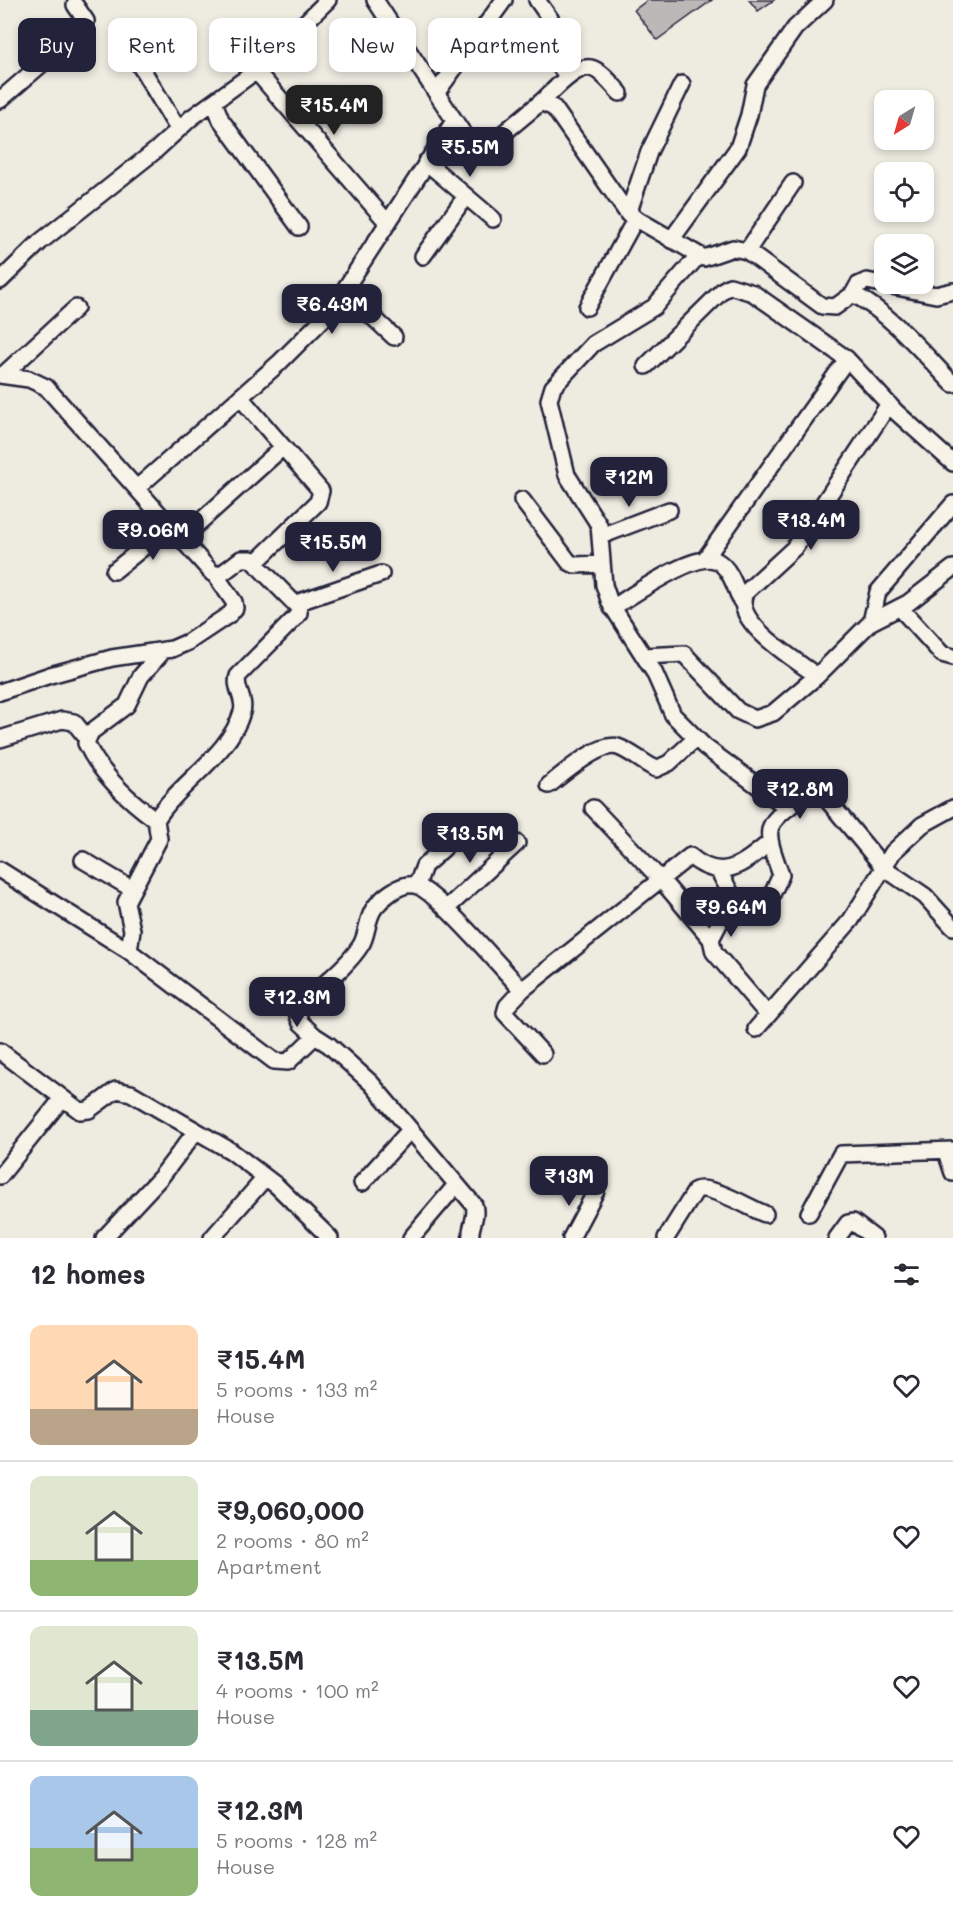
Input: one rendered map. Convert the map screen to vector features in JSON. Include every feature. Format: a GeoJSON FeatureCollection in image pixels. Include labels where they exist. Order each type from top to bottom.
{"type":"FeatureCollection","features":[{"type":"Feature","properties":{"kind":"street"},"geometry":{"type":"LineString","coordinates":[[310,18],[328,0]]}},
{"type":"Feature","properties":{"kind":"street"},"geometry":{"type":"LineString","coordinates":[[437,92],[504,0]]}},
{"type":"Feature","properties":{"kind":"street"},"geometry":{"type":"LineString","coordinates":[[537,0],[551,20],[546,48],[568,77]]}},
{"type":"Feature","properties":{"kind":"street"},"geometry":{"type":"LineString","coordinates":[[671,240],[740,142],[755,84],[795,28],[825,0]]}},
{"type":"Feature","properties":{"kind":"street"},"geometry":{"type":"LineString","coordinates":[[377,1],[437,92],[466,143],[479,150],[488,146],[568,77],[591,68],[620,93]]}},
{"type":"Feature","properties":{"kind":"street"},"geometry":{"type":"LineString","coordinates":[[0,100],[82,29],[86,21],[76,2]]}},
{"type":"Feature","properties":{"kind":"street"},"geometry":{"type":"LineString","coordinates":[[144,72],[178,129]]}},
{"type":"Feature","properties":{"kind":"street"},"geometry":{"type":"LineString","coordinates":[[0,281],[40,242],[155,151],[178,129],[255,72]]}},
{"type":"Feature","properties":{"kind":"street"},"geometry":{"type":"LineString","coordinates":[[257,72],[387,222]]}},
{"type":"Feature","properties":{"kind":"street"},"geometry":{"type":"LineString","coordinates":[[586,307],[624,207],[682,84]]}},
{"type":"Feature","properties":{"kind":"street"},"geometry":{"type":"LineString","coordinates":[[214,102],[221,120],[298,227]]}},
{"type":"Feature","properties":{"kind":"street"},"geometry":{"type":"LineString","coordinates":[[541,102],[554,108],[624,207],[698,256],[712,257],[733,248],[747,252],[822,306],[835,307],[853,294],[858,285],[867,281],[936,295],[953,291]]}},
{"type":"Feature","properties":{"kind":"street"},"geometry":{"type":"LineString","coordinates":[[137,488],[316,328],[345,291],[387,222],[454,121]]}},
{"type":"Feature","properties":{"kind":"street"},"geometry":{"type":"LineString","coordinates":[[426,162],[493,219]]}},
{"type":"Feature","properties":{"kind":"street"},"geometry":{"type":"LineString","coordinates":[[747,252],[793,183]]}},
{"type":"Feature","properties":{"kind":"street"},"geometry":{"type":"LineString","coordinates":[[423,256],[466,196]]}},
{"type":"Feature","properties":{"kind":"street"},"geometry":{"type":"LineString","coordinates":[[698,256],[654,307],[592,344],[549,393],[549,400],[567,475],[596,518],[601,536],[604,585],[612,608],[645,656],[673,715],[695,739],[788,808]]}},
{"type":"Feature","properties":{"kind":"street"},"geometry":{"type":"LineString","coordinates":[[646,366],[723,290],[730,286],[753,293],[847,359],[889,404],[953,464]]}},
{"type":"Feature","properties":{"kind":"street"},"geometry":{"type":"LineString","coordinates":[[345,291],[394,337]]}},
{"type":"Feature","properties":{"kind":"street"},"geometry":{"type":"LineString","coordinates":[[853,294],[862,298],[904,334],[953,384]]}},
{"type":"Feature","properties":{"kind":"street"},"geometry":{"type":"LineString","coordinates":[[2,375],[76,308]]}},
{"type":"Feature","properties":{"kind":"street"},"geometry":{"type":"LineString","coordinates":[[705,559],[847,359]]}},
{"type":"Feature","properties":{"kind":"street"},"geometry":{"type":"LineString","coordinates":[[0,692],[112,658],[164,650],[188,642],[234,610],[234,602],[216,576],[46,387],[34,380],[2,375]]}},
{"type":"Feature","properties":{"kind":"street"},"geometry":{"type":"LineString","coordinates":[[240,397],[318,487],[321,496],[255,562]]}},
{"type":"Feature","properties":{"kind":"street"},"geometry":{"type":"LineString","coordinates":[[741,601],[745,593],[794,548],[889,404]]}},
{"type":"Feature","properties":{"kind":"street"},"geometry":{"type":"LineString","coordinates":[[182,538],[283,447]]}},
{"type":"Feature","properties":{"kind":"street"},"geometry":{"type":"LineString","coordinates":[[522,500],[569,562],[575,565],[602,564]]}},
{"type":"Feature","properties":{"kind":"street"},"geometry":{"type":"LineString","coordinates":[[871,622],[878,592],[953,504]]}},
{"type":"Feature","properties":{"kind":"street"},"geometry":{"type":"LineString","coordinates":[[601,536],[669,510]]}},
{"type":"Feature","properties":{"kind":"street"},"geometry":{"type":"LineString","coordinates":[[114,571],[171,525]]}},
{"type":"Feature","properties":{"kind":"street"},"geometry":{"type":"LineString","coordinates":[[129,951],[131,925],[126,902],[157,827],[225,743],[243,709],[236,682],[238,676],[299,613],[296,603],[255,562],[246,557],[216,576]]}},
{"type":"Feature","properties":{"kind":"street"},"geometry":{"type":"LineString","coordinates":[[612,608],[681,567],[705,559],[716,560],[722,565],[741,601],[743,610],[757,629],[817,676]]}},
{"type":"Feature","properties":{"kind":"street"},"geometry":{"type":"LineString","coordinates":[[645,656],[684,654],[738,711],[754,719],[765,718],[783,707],[871,622],[900,608],[953,568]]}},
{"type":"Feature","properties":{"kind":"street"},"geometry":{"type":"LineString","coordinates":[[296,603],[381,574]]}},
{"type":"Feature","properties":{"kind":"street"},"geometry":{"type":"LineString","coordinates":[[900,608],[942,654],[953,657]]}},
{"type":"Feature","properties":{"kind":"street"},"geometry":{"type":"LineString","coordinates":[[86,737],[127,705],[141,676],[164,650]]}},
{"type":"Feature","properties":{"kind":"street"},"geometry":{"type":"LineString","coordinates":[[0,739],[62,720],[74,722],[86,737],[86,743],[94,760],[110,780],[157,827]]}},
{"type":"Feature","properties":{"kind":"street"},"geometry":{"type":"LineString","coordinates":[[549,785],[586,758],[609,746],[618,747],[656,769],[669,763],[695,739]]}},
{"type":"Feature","properties":{"kind":"street"},"geometry":{"type":"LineString","coordinates":[[766,907],[781,875],[767,836],[774,820],[808,792],[819,792],[884,868],[925,896],[953,927]]}},
{"type":"Feature","properties":{"kind":"street"},"geometry":{"type":"LineString","coordinates":[[593,808],[711,939],[714,952],[768,1015]]}},
{"type":"Feature","properties":{"kind":"street"},"geometry":{"type":"LineString","coordinates":[[756,1029],[851,920],[893,852],[914,831],[953,808]]}},
{"type":"Feature","properties":{"kind":"street"},"geometry":{"type":"LineString","coordinates":[[446,909],[517,843]]}},
{"type":"Feature","properties":{"kind":"street"},"geometry":{"type":"LineString","coordinates":[[543,1054],[505,1013],[507,1006],[522,990],[690,856],[704,868],[718,870],[740,865],[769,843]]}},
{"type":"Feature","properties":{"kind":"street"},"geometry":{"type":"LineString","coordinates":[[417,885],[424,866],[444,848]]}},
{"type":"Feature","properties":{"kind":"street"},"geometry":{"type":"LineString","coordinates":[[83,861],[132,889]]}},
{"type":"Feature","properties":{"kind":"street"},"geometry":{"type":"LineString","coordinates":[[0,870],[129,951],[274,1061],[288,1062],[315,1036]]}},
{"type":"Feature","properties":{"kind":"street"},"geometry":{"type":"LineString","coordinates":[[711,939],[734,897],[718,870]]}},
{"type":"Feature","properties":{"kind":"street"},"geometry":{"type":"LineString","coordinates":[[471,1238],[476,1214],[474,1205],[371,1083],[329,1045],[315,1036],[297,1016],[302,1004],[362,944],[368,920],[382,900],[406,885],[417,885],[446,909],[522,990]]}},
{"type":"Feature","properties":{"kind":"street"},"geometry":{"type":"LineString","coordinates":[[0,1051],[71,1107],[85,1112],[108,1094],[123,1090],[196,1131],[231,1151],[277,1186],[330,1238]]}},
{"type":"Feature","properties":{"kind":"street"},"geometry":{"type":"LineString","coordinates":[[0,1176],[62,1100]]}},
{"type":"Feature","properties":{"kind":"street"},"geometry":{"type":"LineString","coordinates":[[362,1183],[410,1130]]}},
{"type":"Feature","properties":{"kind":"street"},"geometry":{"type":"LineString","coordinates":[[104,1238],[160,1178],[196,1131]]}},
{"type":"Feature","properties":{"kind":"street"},"geometry":{"type":"LineString","coordinates":[[809,1213],[841,1154],[949,1151],[953,1173]]}},
{"type":"Feature","properties":{"kind":"street"},"geometry":{"type":"LineString","coordinates":[[212,1238],[265,1178]]}},
{"type":"Feature","properties":{"kind":"street"},"geometry":{"type":"LineString","coordinates":[[411,1238],[456,1185]]}},
{"type":"Feature","properties":{"kind":"street"},"geometry":{"type":"LineString","coordinates":[[666,1238],[696,1190],[700,1188],[765,1214]]}},
{"type":"Feature","properties":{"kind":"street"},"geometry":{"type":"LineString","coordinates":[[571,1238],[596,1191]]}},
{"type":"Feature","properties":{"kind":"street"},"geometry":{"type":"LineString","coordinates":[[837,1238],[848,1223],[853,1222],[874,1238]]}},
{"type":"Feature","properties":{"kind":"building"},"geometry":{"type":"Polygon","coordinates":[[[648,0],[712,0],[657,40],[634,10],[648,0]]]}},
{"type":"Feature","properties":{"kind":"building"},"geometry":{"type":"Polygon","coordinates":[[[749,0],[774,0],[758,11],[749,0]]]}}]}
